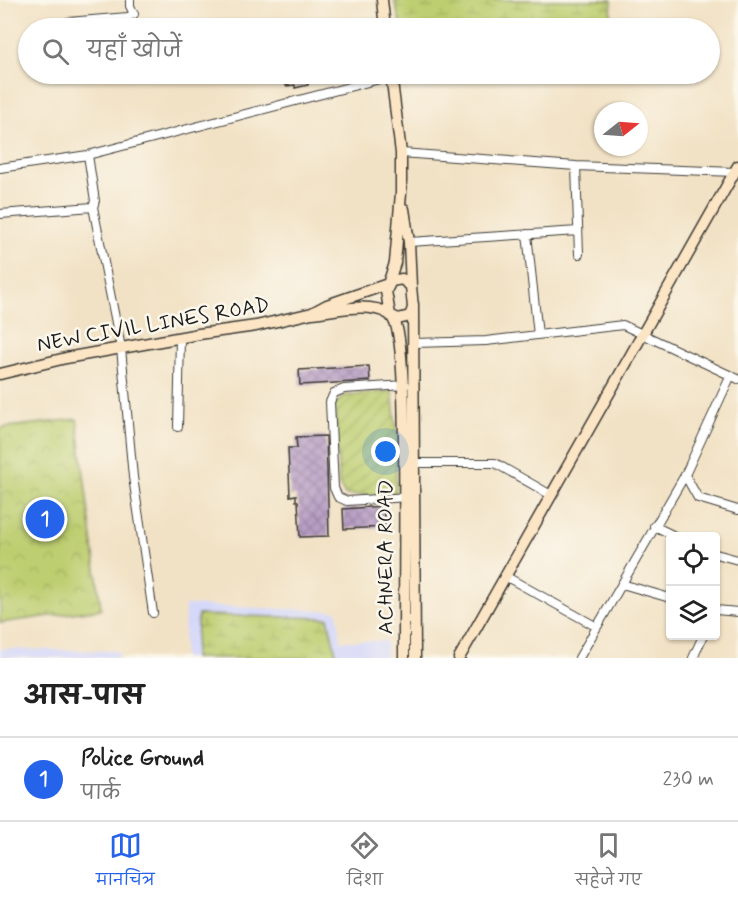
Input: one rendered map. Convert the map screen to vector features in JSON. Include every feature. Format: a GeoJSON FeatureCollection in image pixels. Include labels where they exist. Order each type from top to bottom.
{"type":"FeatureCollection","features":[{"type":"Feature","properties":{"kind":"main road"},"geometry":{"type":"LineString","coordinates":[[382,0],[384,18]]}},
{"type":"Feature","properties":{"kind":"main road"},"geometry":{"type":"LineString","coordinates":[[390,315],[386,291],[395,263],[401,193],[401,153],[392,84]]}},
{"type":"Feature","properties":{"kind":"main road"},"geometry":{"type":"LineString","coordinates":[[459,658],[736,169]]}},
{"type":"Feature","properties":{"kind":"main road"},"geometry":{"type":"LineString","coordinates":[[312,313],[363,308],[378,309],[398,319],[406,318],[412,312],[409,242],[401,193]]}},
{"type":"Feature","properties":{"kind":"main road"},"geometry":{"type":"LineString","coordinates":[[312,313],[327,304],[394,280],[402,279],[411,286]]}},
{"type":"Feature","properties":{"kind":"main road","name":"ACHNERA ROAD"},"geometry":{"type":"LineString","coordinates":[[413,304],[414,343],[408,385],[415,658]]}},
{"type":"Feature","properties":{"kind":"main road","name":"NEW CIVIL LINES ROAD"},"geometry":{"type":"LineString","coordinates":[[0,374],[121,348],[256,326],[312,313]]}},
{"type":"Feature","properties":{"kind":"main road","name":"ACHNERA ROAD"},"geometry":{"type":"LineString","coordinates":[[390,315],[394,320],[399,337],[408,385],[414,463],[410,497],[404,658]]}},
{"type":"Feature","properties":{"kind":"street"},"geometry":{"type":"LineString","coordinates":[[116,18],[134,14],[130,0]]}},
{"type":"Feature","properties":{"kind":"street"},"geometry":{"type":"LineString","coordinates":[[0,168],[88,155],[357,84]]}},
{"type":"Feature","properties":{"kind":"street"},"geometry":{"type":"LineString","coordinates":[[401,153],[576,166],[736,169]]}},
{"type":"Feature","properties":{"kind":"street"},"geometry":{"type":"LineString","coordinates":[[88,155],[95,201],[93,207],[121,348],[133,477],[153,613]]}},
{"type":"Feature","properties":{"kind":"street"},"geometry":{"type":"LineString","coordinates":[[576,166],[579,254]]}},
{"type":"Feature","properties":{"kind":"street"},"geometry":{"type":"LineString","coordinates":[[0,214],[93,207]]}},
{"type":"Feature","properties":{"kind":"street"},"geometry":{"type":"LineString","coordinates":[[409,242],[578,231]]}},
{"type":"Feature","properties":{"kind":"street"},"geometry":{"type":"LineString","coordinates":[[527,234],[538,335]]}},
{"type":"Feature","properties":{"kind":"street"},"geometry":{"type":"LineString","coordinates":[[414,343],[486,341],[623,325],[734,377],[685,475],[579,658]]}},
{"type":"Feature","properties":{"kind":"street"},"geometry":{"type":"LineString","coordinates":[[178,427],[180,338]]}},
{"type":"Feature","properties":{"kind":"street"},"geometry":{"type":"LineString","coordinates":[[408,385],[344,389],[334,393],[330,402],[334,488],[338,497],[347,501],[410,497]]}},
{"type":"Feature","properties":{"kind":"street"},"geometry":{"type":"LineString","coordinates":[[414,463],[495,463],[551,495]]}},
{"type":"Feature","properties":{"kind":"street"},"geometry":{"type":"LineString","coordinates":[[685,475],[698,498],[738,510]]}},
{"type":"Feature","properties":{"kind":"street"},"geometry":{"type":"LineString","coordinates":[[654,526],[666,532]]}},
{"type":"Feature","properties":{"kind":"street"},"geometry":{"type":"LineString","coordinates":[[720,555],[738,560]]}},
{"type":"Feature","properties":{"kind":"street"},"geometry":{"type":"LineString","coordinates":[[505,576],[597,627]]}},
{"type":"Feature","properties":{"kind":"street"},"geometry":{"type":"LineString","coordinates":[[622,584],[666,597]]}},
{"type":"Feature","properties":{"kind":"street"},"geometry":{"type":"LineString","coordinates":[[720,610],[738,612]]}},
{"type":"Feature","properties":{"kind":"street"},"geometry":{"type":"LineString","coordinates":[[693,658],[701,640]]}},
{"type":"Feature","properties":{"kind":"shaded area"},"geometry":{"type":"Polygon","coordinates":[[[185,605],[337,611],[341,641],[386,641],[386,658],[183,658],[185,605]]]}},
{"type":"Feature","properties":{"kind":"shaded area"},"geometry":{"type":"Polygon","coordinates":[[[0,649],[117,651],[120,658],[0,658],[0,649]]]}},
{"type":"Feature","properties":{"kind":"green space"},"geometry":{"type":"Polygon","coordinates":[[[394,0],[612,0],[611,18],[399,18],[394,0]]]}},
{"type":"Feature","properties":{"kind":"green space"},"geometry":{"type":"Polygon","coordinates":[[[392,391],[397,436],[396,494],[345,495],[339,484],[335,405],[344,396],[392,391]]]}},
{"type":"Feature","properties":{"kind":"green space"},"geometry":{"type":"Polygon","coordinates":[[[77,419],[101,609],[0,623],[0,428],[77,419]]]}},
{"type":"Feature","properties":{"kind":"green space"},"geometry":{"type":"Polygon","coordinates":[[[198,615],[328,618],[337,658],[194,658],[198,615]]]}},
{"type":"Feature","properties":{"kind":"building"},"geometry":{"type":"Polygon","coordinates":[[[286,84],[308,85],[295,88],[295,85],[286,86],[286,84]]]}},
{"type":"Feature","properties":{"kind":"building"},"geometry":{"type":"Polygon","coordinates":[[[369,366],[370,381],[300,385],[299,370],[369,366]]]}},
{"type":"Feature","properties":{"kind":"building"},"geometry":{"type":"Polygon","coordinates":[[[326,436],[329,536],[300,537],[298,501],[296,501],[296,495],[290,496],[288,448],[297,448],[296,437],[326,436]]]}},
{"type":"Feature","properties":{"kind":"building"},"geometry":{"type":"Polygon","coordinates":[[[383,506],[385,527],[344,529],[343,509],[383,506]]]}},
{"type":"Feature","properties":{"kind":"place","name":"Police Ground"},"geometry":{"type":"Point","coordinates":[45,519]}}]}
